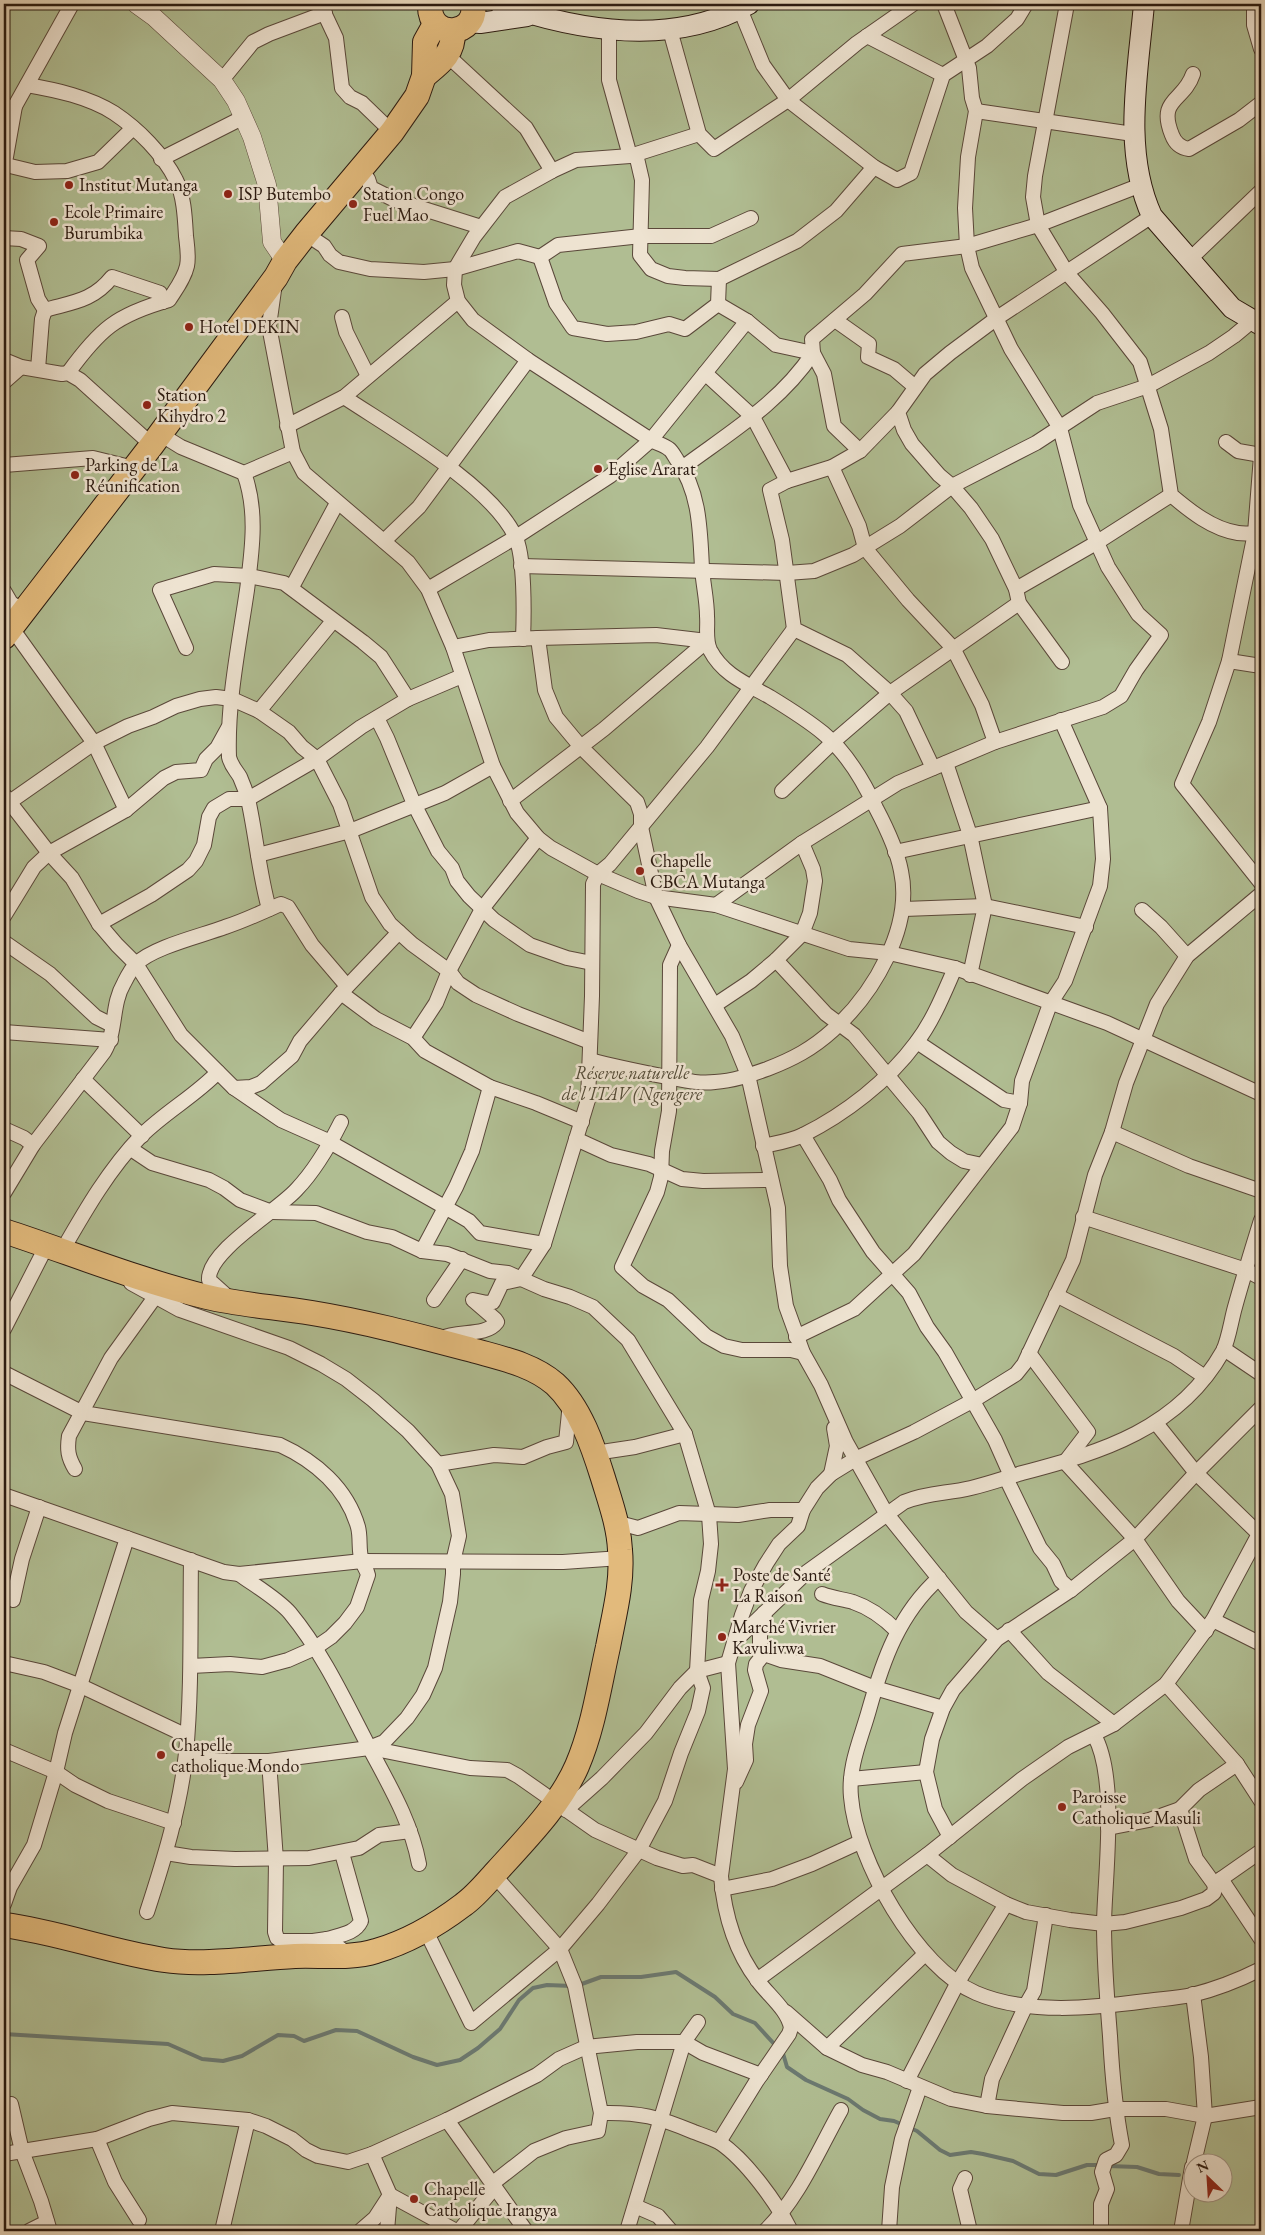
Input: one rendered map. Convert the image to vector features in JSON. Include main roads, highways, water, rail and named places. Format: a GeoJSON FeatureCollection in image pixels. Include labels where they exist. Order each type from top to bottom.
{"type":"FeatureCollection","features":[{"type":"Feature","properties":{"kind":"highway"},"geometry":{"type":"LineString","coordinates":[[424,76],[448,56],[453,42],[452,17]]}},
{"type":"Feature","properties":{"kind":"highway"},"geometry":{"type":"LineString","coordinates":[[9,613],[134,468],[306,234],[392,132],[417,96],[424,76],[426,42],[452,17]]}},
{"type":"Feature","properties":{"kind":"highway"},"geometry":{"type":"LineString","coordinates":[[4,1231],[207,1297],[358,1321],[436,1341],[530,1369],[557,1386],[570,1402],[595,1453],[615,1522],[621,1558],[617,1606],[584,1748],[561,1806],[466,1904],[425,1929],[397,1944],[373,1952],[351,1956],[319,1955],[190,1962],[168,1961],[131,1954],[25,1928],[4,1925]]}},
{"type":"Feature","properties":{"kind":"main road"},"geometry":{"type":"LineString","coordinates":[[500,4],[534,16],[609,30],[670,30],[712,20],[745,6]]}},
{"type":"Feature","properties":{"kind":"main road"},"geometry":{"type":"LineString","coordinates":[[1144,4],[1133,134],[1144,200],[1152,216],[1232,308],[1256,323]]}},
{"type":"Feature","properties":{"kind":"main road"},"geometry":{"type":"LineString","coordinates":[[452,17],[480,23],[534,16]]}},
{"type":"Feature","properties":{"kind":"waterway"},"geometry":{"type":"LineString","coordinates":[[579,1985],[601,1977],[641,1977],[676,1972],[715,1997],[733,2014],[755,2023],[776,2046]]}},
{"type":"Feature","properties":{"kind":"waterway"},"geometry":{"type":"LineString","coordinates":[[4,2034],[168,2044],[202,2059],[223,2061],[242,2056],[278,2035],[294,2036],[304,2041],[336,2030],[357,2031],[413,2057],[437,2065],[460,2060],[478,2048],[500,2029],[519,2000],[533,1988],[547,1985],[572,1986]]}},
{"type":"Feature","properties":{"kind":"waterway"},"geometry":{"type":"LineString","coordinates":[[782,2050],[787,2067],[806,2080],[848,2099],[880,2119],[894,2121],[917,2131],[940,2150],[950,2155],[971,2152],[983,2154],[1013,2161],[1039,2174],[1056,2175],[1087,2165],[1101,2165]]}},
{"type":"Feature","properties":{"kind":"waterway"},"geometry":{"type":"LineString","coordinates":[[1108,2166],[1137,2167],[1159,2174],[1179,2175]]}},
{"type":"Feature","properties":{"kind":"place","name":"Institut Mutanga"},"geometry":{"type":"Point","coordinates":[69,185]}},
{"type":"Feature","properties":{"kind":"place","name":"ISP Butembo"},"geometry":{"type":"Point","coordinates":[228,194]}},
{"type":"Feature","properties":{"kind":"place","name":"Station Congo Fuel Mao"},"geometry":{"type":"Point","coordinates":[353,204]}},
{"type":"Feature","properties":{"kind":"place","name":"Ecole Primaire Burumbika"},"geometry":{"type":"Point","coordinates":[54,222]}},
{"type":"Feature","properties":{"kind":"place","name":"Hotel DEKIN"},"geometry":{"type":"Point","coordinates":[189,327]}},
{"type":"Feature","properties":{"kind":"place","name":"Station Kihydro 2"},"geometry":{"type":"Point","coordinates":[147,405]}},
{"type":"Feature","properties":{"kind":"place","name":"Eglise Ararat"},"geometry":{"type":"Point","coordinates":[598,469]}},
{"type":"Feature","properties":{"kind":"place","name":"Parking de La Réunification"},"geometry":{"type":"Point","coordinates":[75,475]}},
{"type":"Feature","properties":{"kind":"place","name":"Chapelle CBCA Mutanga"},"geometry":{"type":"Point","coordinates":[640,871]}},
{"type":"Feature","properties":{"kind":"place","name":"Poste de Santé La Raison"},"geometry":{"type":"Point","coordinates":[722,1585]}},
{"type":"Feature","properties":{"kind":"place","name":"Marché Vivrier Kavulivwa"},"geometry":{"type":"Point","coordinates":[722,1637]}},
{"type":"Feature","properties":{"kind":"place","name":"Chapelle catholique Mondo"},"geometry":{"type":"Point","coordinates":[161,1755]}},
{"type":"Feature","properties":{"kind":"place","name":"Paroisse Catholique Masuli"},"geometry":{"type":"Point","coordinates":[1062,1807]}},
{"type":"Feature","properties":{"kind":"place","name":"Chapelle Catholique Irangya"},"geometry":{"type":"Point","coordinates":[414,2199]}},
{"type":"Feature","properties":{"kind":"park label","name":"Réserve naturelle de l'ITAV (Ngengere"},"geometry":{"type":"Point","coordinates":[632,1083]}}]}
